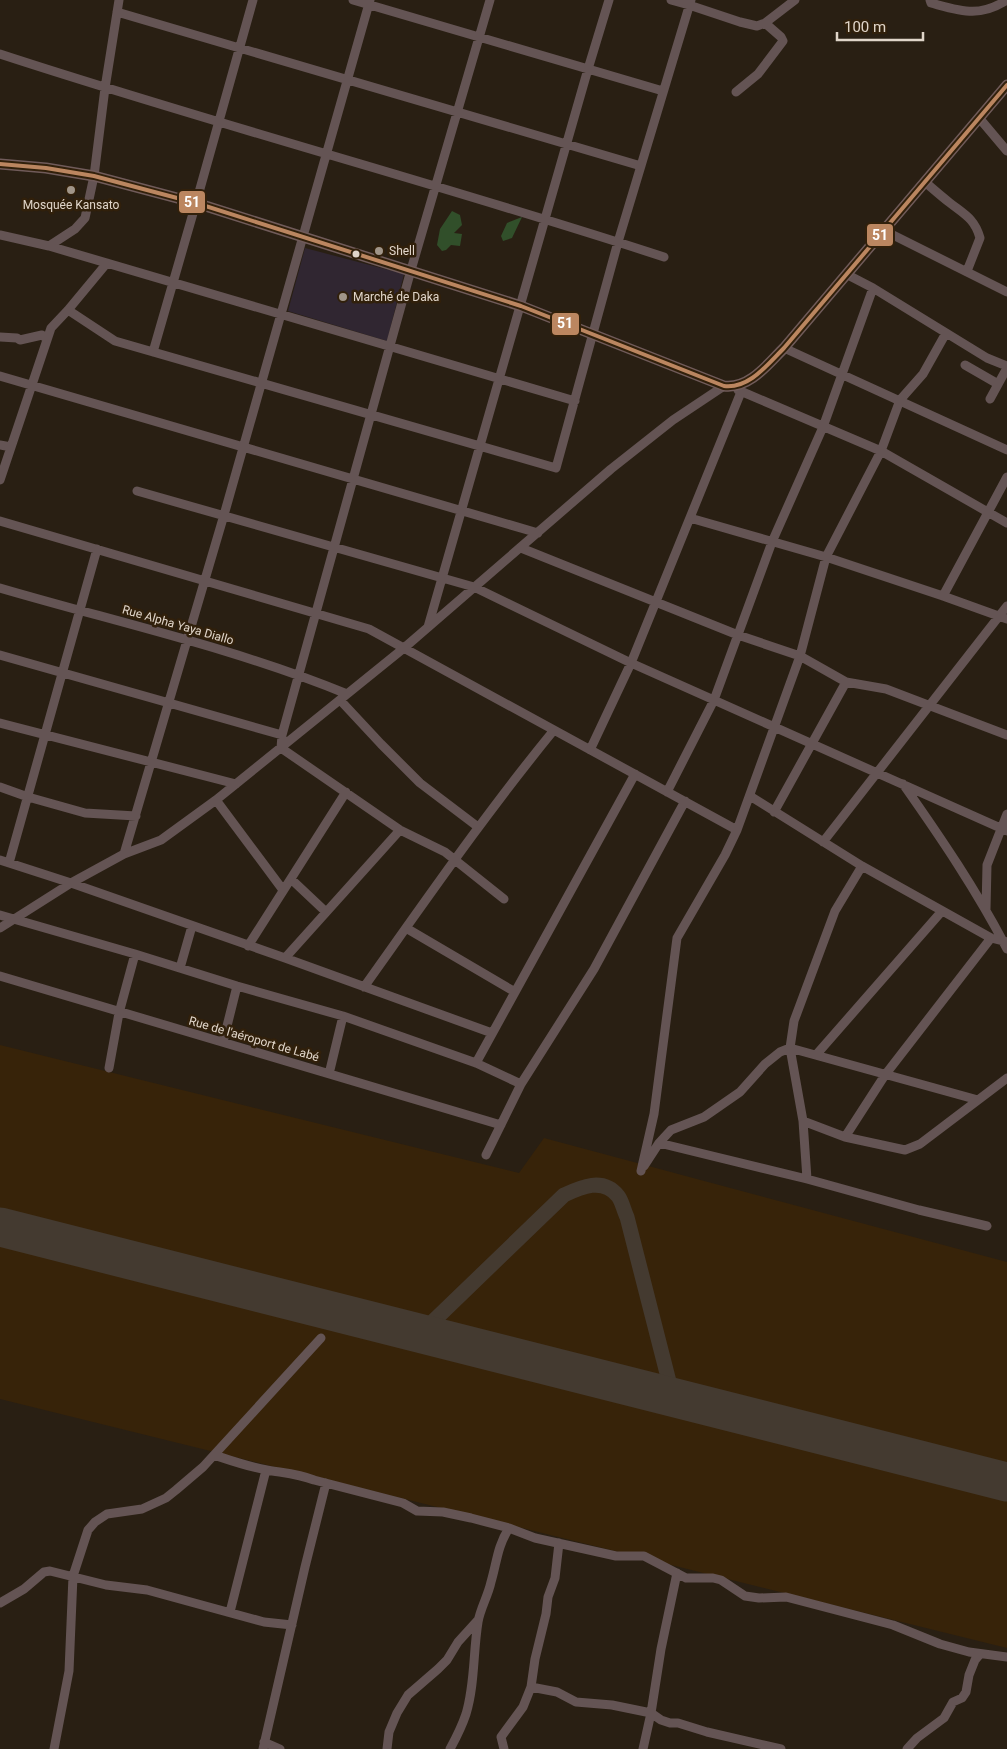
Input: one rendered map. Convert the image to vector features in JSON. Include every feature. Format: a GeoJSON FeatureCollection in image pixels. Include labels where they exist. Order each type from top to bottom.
{"type":"FeatureCollection","features":[{"type":"Feature","properties":{"kind":"main road"},"geometry":{"type":"LineString","coordinates":[[0,164],[46,168],[94,176],[196,203],[521,306],[733,388],[749,381],[784,348],[1007,85]]}},
{"type":"Feature","properties":{"kind":"street"},"geometry":{"type":"LineString","coordinates":[[49,246],[75,229],[84,218],[94,176],[119,0]]}},
{"type":"Feature","properties":{"kind":"street"},"geometry":{"type":"LineString","coordinates":[[153,352],[252,0]]}},
{"type":"Feature","properties":{"kind":"street"},"geometry":{"type":"LineString","coordinates":[[353,0],[370,2],[479,37],[663,91]]}},
{"type":"Feature","properties":{"kind":"street"},"geometry":{"type":"LineString","coordinates":[[281,748],[282,735],[334,546],[490,0]]}},
{"type":"Feature","properties":{"kind":"street"},"geometry":{"type":"LineString","coordinates":[[428,628],[609,0]]}},
{"type":"Feature","properties":{"kind":"street"},"geometry":{"type":"LineString","coordinates":[[671,0],[690,2],[740,22],[757,26],[765,23],[795,0]]}},
{"type":"Feature","properties":{"kind":"street"},"geometry":{"type":"LineString","coordinates":[[930,0],[931,3],[969,12],[994,8],[1007,0]]}},
{"type":"Feature","properties":{"kind":"street"},"geometry":{"type":"LineString","coordinates":[[124,854],[224,515],[370,2]]}},
{"type":"Feature","properties":{"kind":"street"},"geometry":{"type":"LineString","coordinates":[[68,310],[115,341],[556,468],[618,242],[690,2]]}},
{"type":"Feature","properties":{"kind":"street"},"geometry":{"type":"LineString","coordinates":[[117,12],[641,166]]}},
{"type":"Feature","properties":{"kind":"street"},"geometry":{"type":"LineString","coordinates":[[736,92],[758,74],[783,41],[765,23]]}},
{"type":"Feature","properties":{"kind":"street"},"geometry":{"type":"LineString","coordinates":[[0,54],[105,88],[664,257]]}},
{"type":"Feature","properties":{"kind":"street"},"geometry":{"type":"LineString","coordinates":[[980,119],[1007,150]]}},
{"type":"Feature","properties":{"kind":"street"},"geometry":{"type":"LineString","coordinates":[[925,182],[967,214],[975,226],[980,238],[967,271]]}},
{"type":"Feature","properties":{"kind":"street"},"geometry":{"type":"LineString","coordinates":[[883,230],[1007,292]]}},
{"type":"Feature","properties":{"kind":"street"},"geometry":{"type":"LineString","coordinates":[[0,235],[49,246],[575,401]]}},
{"type":"Feature","properties":{"kind":"street"},"geometry":{"type":"LineString","coordinates":[[0,480],[51,328],[107,263]]}},
{"type":"Feature","properties":{"kind":"street"},"geometry":{"type":"LineString","coordinates":[[846,274],[874,288],[987,358],[1007,367],[990,399]]}},
{"type":"Feature","properties":{"kind":"street"},"geometry":{"type":"LineString","coordinates":[[668,792],[714,700],[772,542],[823,426],[874,288]]}},
{"type":"Feature","properties":{"kind":"street"},"geometry":{"type":"LineString","coordinates":[[946,333],[923,374],[900,400],[881,451],[826,557],[800,656],[750,796],[725,855],[677,938],[654,1114],[641,1171],[670,1130],[704,1117],[740,1092],[765,1064],[780,1052],[790,1048],[978,1100]]}},
{"type":"Feature","properties":{"kind":"street"},"geometry":{"type":"LineString","coordinates":[[0,337],[18,338],[20,340],[42,335],[47,339]]}},
{"type":"Feature","properties":{"kind":"street"},"geometry":{"type":"LineString","coordinates":[[784,348],[1007,450]]}},
{"type":"Feature","properties":{"kind":"street"},"geometry":{"type":"LineString","coordinates":[[964,365],[998,384]]}},
{"type":"Feature","properties":{"kind":"street"},"geometry":{"type":"LineString","coordinates":[[0,376],[538,533]]}},
{"type":"Feature","properties":{"kind":"street"},"geometry":{"type":"LineString","coordinates":[[733,388],[881,451],[1007,523]]}},
{"type":"Feature","properties":{"kind":"street"},"geometry":{"type":"LineString","coordinates":[[590,750],[631,663],[690,518],[733,388]]}},
{"type":"Feature","properties":{"kind":"street"},"geometry":{"type":"LineString","coordinates":[[0,928],[71,883],[124,854],[161,840],[216,800],[428,628],[634,450],[673,420],[733,388]]}},
{"type":"Feature","properties":{"kind":"street"},"geometry":{"type":"LineString","coordinates":[[0,445],[11,448]]}},
{"type":"Feature","properties":{"kind":"street"},"geometry":{"type":"LineString","coordinates":[[943,596],[1007,477]]}},
{"type":"Feature","properties":{"kind":"street"},"geometry":{"type":"LineString","coordinates":[[137,491],[474,587],[631,663],[1004,829]]}},
{"type":"Feature","properties":{"kind":"street"},"geometry":{"type":"LineString","coordinates":[[690,518],[826,557],[1003,618]]}},
{"type":"Feature","properties":{"kind":"street"},"geometry":{"type":"LineString","coordinates":[[0,521],[369,629],[736,830]]}},
{"type":"Feature","properties":{"kind":"street"},"geometry":{"type":"LineString","coordinates":[[521,548],[738,635],[800,656],[846,682],[886,690],[1007,735]]}},
{"type":"Feature","properties":{"kind":"street"},"geometry":{"type":"LineString","coordinates":[[9,863],[97,549]]}},
{"type":"Feature","properties":{"kind":"street","name":"Rue Alpha Yaya Diallo"},"geometry":{"type":"LineString","coordinates":[[0,588],[186,639],[299,674],[344,697]]}},
{"type":"Feature","properties":{"kind":"street"},"geometry":{"type":"LineString","coordinates":[[823,842],[929,706],[1003,618],[1007,606]]}},
{"type":"Feature","properties":{"kind":"street"},"geometry":{"type":"LineString","coordinates":[[0,655],[282,735]]}},
{"type":"Feature","properties":{"kind":"street"},"geometry":{"type":"LineString","coordinates":[[774,812],[846,682]]}},
{"type":"Feature","properties":{"kind":"street"},"geometry":{"type":"LineString","coordinates":[[344,697],[420,783],[478,827]]}},
{"type":"Feature","properties":{"kind":"street"},"geometry":{"type":"LineString","coordinates":[[0,723],[236,784]]}},
{"type":"Feature","properties":{"kind":"street"},"geometry":{"type":"LineString","coordinates":[[364,987],[454,859],[519,772],[554,730]]}},
{"type":"Feature","properties":{"kind":"street"},"geometry":{"type":"LineString","coordinates":[[281,748],[400,830],[445,852],[504,899]]}},
{"type":"Feature","properties":{"kind":"street"},"geometry":{"type":"LineString","coordinates":[[476,1063],[635,774]]}},
{"type":"Feature","properties":{"kind":"street"},"geometry":{"type":"LineString","coordinates":[[903,784],[952,854],[1005,941],[1007,949]]}},
{"type":"Feature","properties":{"kind":"street"},"geometry":{"type":"LineString","coordinates":[[0,787],[85,813],[136,816]]}},
{"type":"Feature","properties":{"kind":"street"},"geometry":{"type":"LineString","coordinates":[[248,946],[346,792]]}},
{"type":"Feature","properties":{"kind":"street"},"geometry":{"type":"LineString","coordinates":[[750,796],[862,866],[991,938],[1005,941]]}},
{"type":"Feature","properties":{"kind":"street"},"geometry":{"type":"LineString","coordinates":[[216,800],[283,890]]}},
{"type":"Feature","properties":{"kind":"street"},"geometry":{"type":"LineString","coordinates":[[486,1155],[521,1084],[594,968],[685,801]]}},
{"type":"Feature","properties":{"kind":"street"},"geometry":{"type":"LineString","coordinates":[[986,910],[987,865],[1004,829],[1007,814]]}},
{"type":"Feature","properties":{"kind":"street"},"geometry":{"type":"LineString","coordinates":[[285,958],[400,830]]}},
{"type":"Feature","properties":{"kind":"street"},"geometry":{"type":"LineString","coordinates":[[0,860],[285,958],[492,1033]]}},
{"type":"Feature","properties":{"kind":"street"},"geometry":{"type":"LineString","coordinates":[[807,1179],[803,1121],[790,1048],[794,1021],[835,911],[862,866]]}},
{"type":"Feature","properties":{"kind":"street"},"geometry":{"type":"LineString","coordinates":[[291,879],[326,912]]}},
{"type":"Feature","properties":{"kind":"street"},"geometry":{"type":"LineString","coordinates":[[816,1055],[942,911]]}},
{"type":"Feature","properties":{"kind":"street"},"geometry":{"type":"LineString","coordinates":[[0,915],[343,1016],[476,1063],[521,1084]]}},
{"type":"Feature","properties":{"kind":"street"},"geometry":{"type":"LineString","coordinates":[[180,968],[192,926]]}},
{"type":"Feature","properties":{"kind":"street"},"geometry":{"type":"LineString","coordinates":[[406,928],[515,992]]}},
{"type":"Feature","properties":{"kind":"street"},"geometry":{"type":"LineString","coordinates":[[845,1137],[885,1074],[991,938]]}},
{"type":"Feature","properties":{"kind":"street"},"geometry":{"type":"LineString","coordinates":[[109,1068],[119,1012],[135,954]]}},
{"type":"Feature","properties":{"kind":"street","name":"Rue de l'aéroport de Labé"},"geometry":{"type":"LineString","coordinates":[[0,976],[500,1125]]}},
{"type":"Feature","properties":{"kind":"street"},"geometry":{"type":"LineString","coordinates":[[223,1042],[238,986]]}},
{"type":"Feature","properties":{"kind":"street"},"geometry":{"type":"LineString","coordinates":[[329,1074],[343,1016]]}},
{"type":"Feature","properties":{"kind":"street"},"geometry":{"type":"LineString","coordinates":[[803,1121],[845,1137],[905,1150],[920,1144],[1007,1078]]}},
{"type":"Feature","properties":{"kind":"street"},"geometry":{"type":"LineString","coordinates":[[659,1143],[987,1226]]}},
{"type":"Feature","properties":{"kind":"street"},"geometry":{"type":"LineString","coordinates":[[54,1749],[69,1671],[73,1576],[88,1530],[95,1522],[107,1514],[142,1509],[166,1498],[203,1467],[321,1338]]}},
{"type":"Feature","properties":{"kind":"street"},"geometry":{"type":"LineString","coordinates":[[214,1455],[266,1470],[302,1475],[403,1503],[417,1511],[443,1512],[509,1528],[535,1538],[616,1556],[644,1556],[686,1578],[713,1578],[721,1580],[745,1596],[759,1598],[786,1597],[893,1625],[940,1644],[980,1654],[1007,1656]]}},
{"type":"Feature","properties":{"kind":"street"},"geometry":{"type":"LineString","coordinates":[[230,1612],[266,1470]]}},
{"type":"Feature","properties":{"kind":"street"},"geometry":{"type":"LineString","coordinates":[[280,1749],[264,1746],[326,1483]]}},
{"type":"Feature","properties":{"kind":"street"},"geometry":{"type":"LineString","coordinates":[[450,1749],[460,1731],[466,1713],[473,1672],[478,1620],[491,1582],[496,1554],[509,1528]]}},
{"type":"Feature","properties":{"kind":"street"},"geometry":{"type":"LineString","coordinates":[[504,1749],[501,1737],[523,1707],[531,1687],[548,1597],[555,1578],[559,1543]]}},
{"type":"Feature","properties":{"kind":"street"},"geometry":{"type":"LineString","coordinates":[[0,1603],[24,1589],[44,1572],[58,1572],[106,1585],[147,1590],[264,1622],[292,1625]]}},
{"type":"Feature","properties":{"kind":"street"},"geometry":{"type":"LineString","coordinates":[[643,1749],[677,1573]]}},
{"type":"Feature","properties":{"kind":"street"},"geometry":{"type":"LineString","coordinates":[[386,1749],[389,1732],[397,1713],[408,1695],[438,1670],[447,1660],[458,1642],[478,1620]]}},
{"type":"Feature","properties":{"kind":"street"},"geometry":{"type":"LineString","coordinates":[[907,1749],[917,1738],[944,1718],[953,1702],[962,1698],[966,1692],[969,1675],[975,1660],[980,1654]]}},
{"type":"Feature","properties":{"kind":"street"},"geometry":{"type":"LineString","coordinates":[[531,1687],[557,1692],[576,1702],[612,1705],[651,1713],[661,1720],[670,1723],[678,1723],[707,1732],[781,1749]]}},
{"type":"Feature","properties":{"kind":"shaded area"},"geometry":{"type":"Polygon","coordinates":[[[305,248],[404,274],[387,341],[288,311],[305,248]]]}},
{"type":"Feature","properties":{"kind":"shaded area"},"geometry":{"type":"Polygon","coordinates":[[[0,1045],[519,1173],[544,1138],[1007,1262],[1007,1648],[0,1399],[0,1045]]]}},
{"type":"Feature","properties":{"kind":"green space"},"geometry":{"type":"Polygon","coordinates":[[[452,211],[460,215],[462,225],[454,233],[462,234],[460,246],[451,245],[442,251],[437,245],[440,229],[452,211]]]}},
{"type":"Feature","properties":{"kind":"green space"},"geometry":{"type":"Polygon","coordinates":[[[522,217],[512,238],[503,241],[501,236],[507,223],[522,217]]]}},
{"type":"Feature","properties":{"kind":"taxiway"},"geometry":{"type":"LineString","coordinates":[[421,1333],[564,1195],[578,1189],[599,1185],[612,1190],[618,1196],[627,1217],[673,1397]]}},
{"type":"Feature","properties":{"kind":"runway"},"geometry":{"type":"LineString","coordinates":[[0,1227],[1007,1482]]}},
{"type":"Feature","properties":{"kind":"transit line","name":"51"},"geometry":{"type":"LineString","coordinates":[[0,164],[46,168],[94,176],[196,203],[521,306],[724,386],[733,386],[749,380],[784,348],[1007,85]]}},
{"type":"Feature","properties":{"kind":"place","name":"Mosquée Kansato"},"geometry":{"type":"Point","coordinates":[71,190]}},
{"type":"Feature","properties":{"kind":"place","name":"Shell"},"geometry":{"type":"Point","coordinates":[379,251]}},
{"type":"Feature","properties":{"kind":"place","name":"Marché de Daka"},"geometry":{"type":"Point","coordinates":[343,297]}}]}
